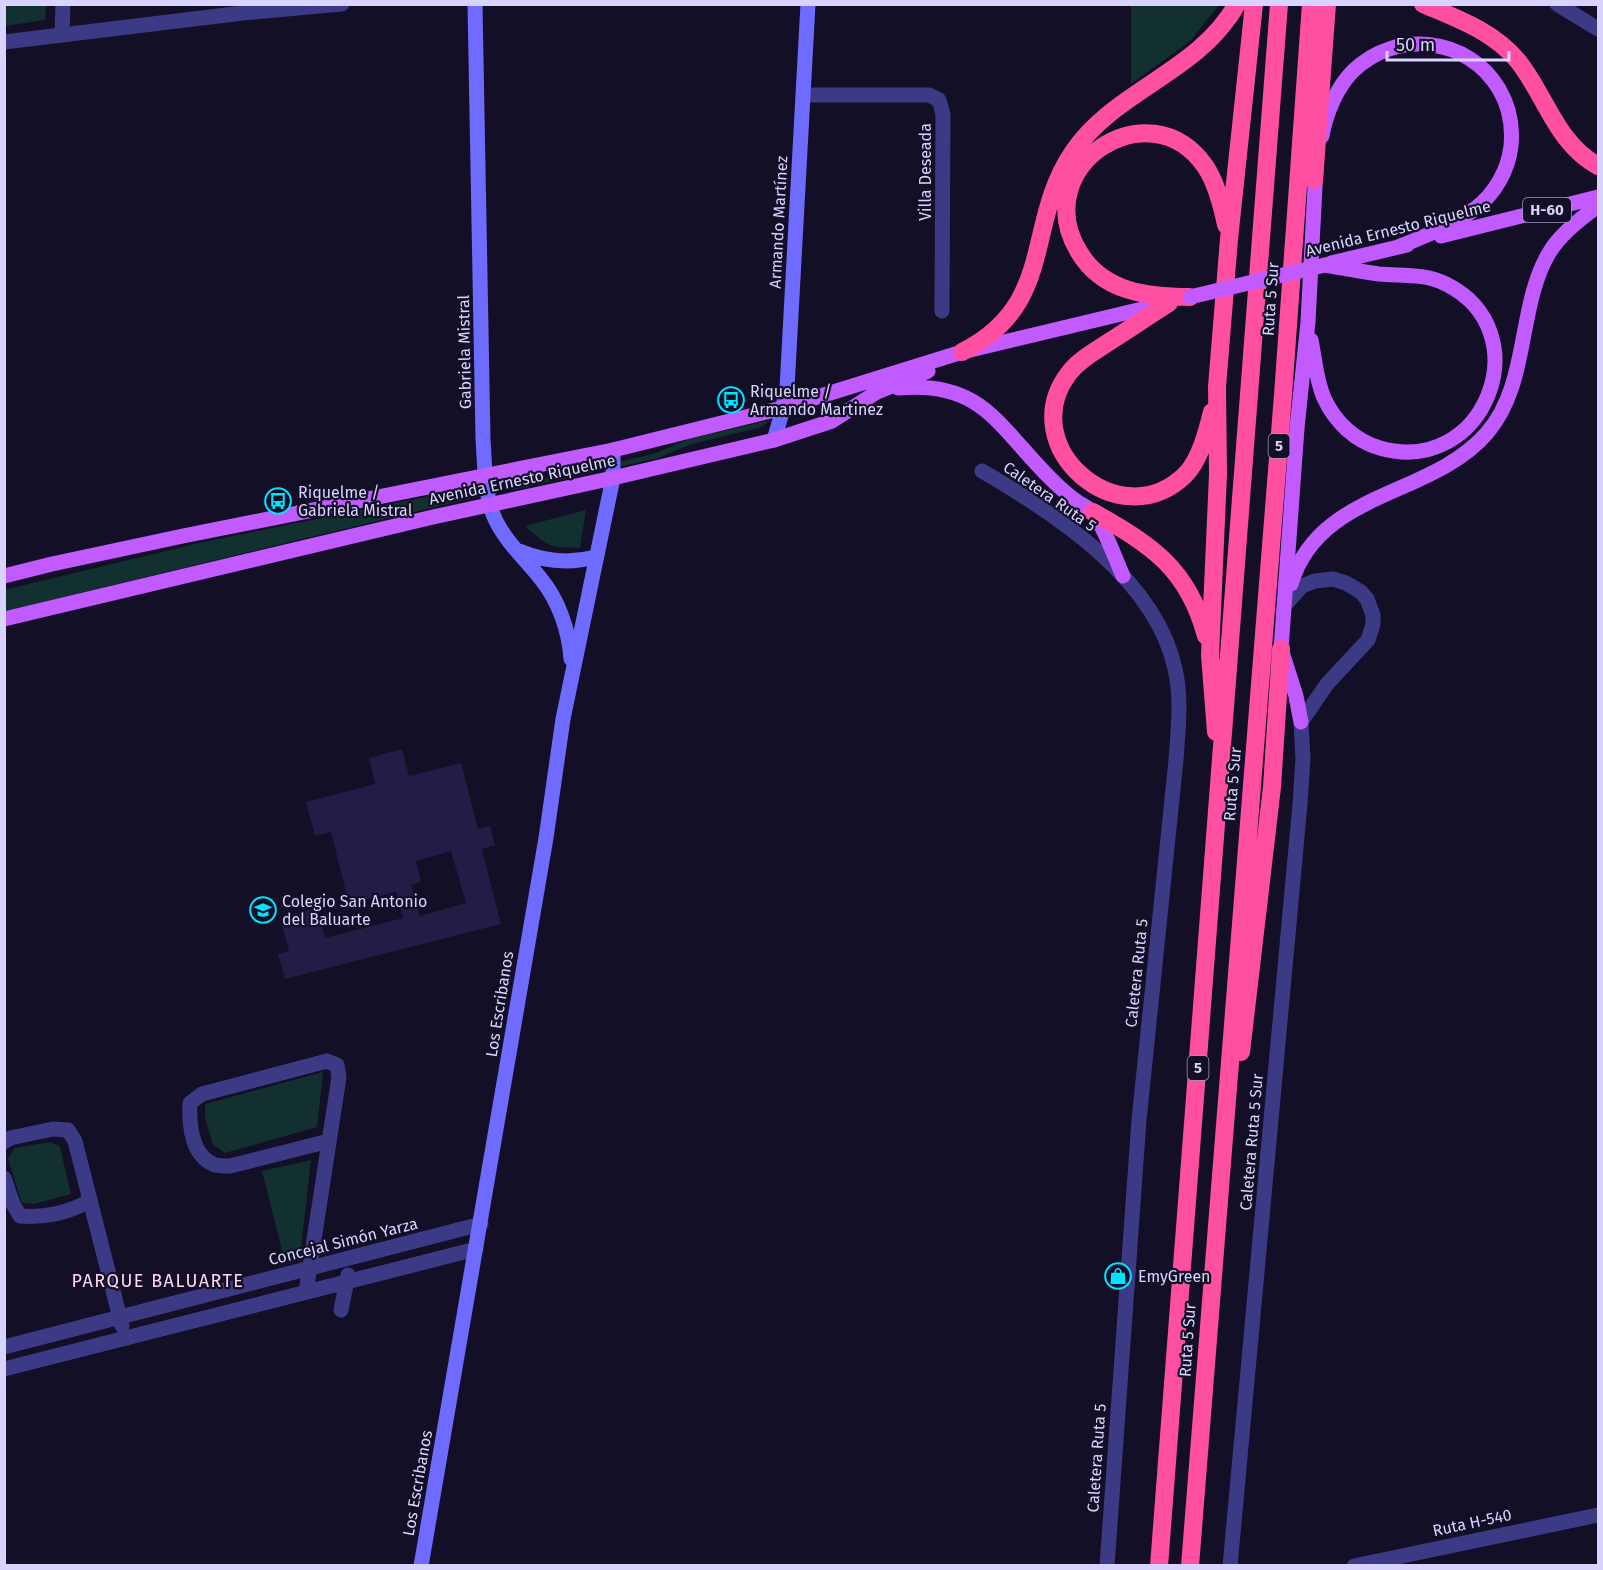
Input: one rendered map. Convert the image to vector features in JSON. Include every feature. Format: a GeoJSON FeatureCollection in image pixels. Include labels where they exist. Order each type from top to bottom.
{"type":"FeatureCollection","features":[{"type":"Feature","properties":{"kind":"highway"},"geometry":{"type":"LineString","coordinates":[[962,352],[996,331],[1011,314],[1025,291],[1035,264],[1056,185],[1068,160],[1083,139],[1118,107],[1173,71],[1205,46],[1224,25],[1237,4]]}},
{"type":"Feature","properties":{"kind":"highway"},"geometry":{"type":"LineString","coordinates":[[1221,775],[1210,655],[1218,474],[1217,387],[1229,239],[1254,4]]}},
{"type":"Feature","properties":{"kind":"highway","name":"Ruta 5 Sur"},"geometry":{"type":"LineString","coordinates":[[1159,1566],[1280,4]]}},
{"type":"Feature","properties":{"kind":"highway","name":"Ruta 5 Sur"},"geometry":{"type":"LineString","coordinates":[[1190,1566],[1281,419],[1311,4]]}},
{"type":"Feature","properties":{"kind":"highway"},"geometry":{"type":"LineString","coordinates":[[1314,180],[1327,4]]}},
{"type":"Feature","properties":{"kind":"highway"},"geometry":{"type":"LineString","coordinates":[[1423,4],[1476,27],[1507,49],[1524,70],[1561,133],[1583,156],[1599,166]]}},
{"type":"Feature","properties":{"kind":"highway"},"geometry":{"type":"LineString","coordinates":[[1190,297],[1143,295],[1111,284],[1092,270],[1076,247],[1068,226],[1066,203],[1068,192],[1082,163],[1098,148],[1117,138],[1153,134],[1177,141],[1197,156],[1209,173],[1222,206],[1229,239]]}},
{"type":"Feature","properties":{"kind":"highway"},"geometry":{"type":"LineString","coordinates":[[1169,303],[1096,350],[1067,375],[1056,399],[1054,419],[1057,438],[1068,462],[1086,481],[1110,493],[1137,495],[1164,489],[1186,473],[1193,462],[1208,427],[1217,387]]}},
{"type":"Feature","properties":{"kind":"highway"},"geometry":{"type":"LineString","coordinates":[[1093,512],[1148,545],[1171,567],[1185,585],[1197,607],[1203,622],[1210,655]]}},
{"type":"Feature","properties":{"kind":"highway"},"geometry":{"type":"LineString","coordinates":[[1217,1211],[1239,1073],[1270,811],[1281,649]]}},
{"type":"Feature","properties":{"kind":"main road","name":"Gabriela Mistral"},"geometry":{"type":"LineString","coordinates":[[475,4],[483,439],[490,505],[502,531],[555,599],[567,631],[573,674]]}},
{"type":"Feature","properties":{"kind":"main road","name":"Armando Martínez"},"geometry":{"type":"LineString","coordinates":[[774,440],[787,388],[808,4]]}},
{"type":"Feature","properties":{"kind":"main road"},"geometry":{"type":"LineString","coordinates":[[1301,722],[1296,696],[1281,649],[1297,428],[1308,322],[1314,180],[1322,132],[1342,84],[1362,63],[1388,48],[1418,44],[1447,48],[1474,61],[1495,83],[1508,110],[1511,139],[1505,169],[1490,195],[1477,208],[1455,223],[1398,247]]}},
{"type":"Feature","properties":{"kind":"main road","name":"Avenida Ernesto Riquelme"},"geometry":{"type":"LineString","coordinates":[[4,576],[96,554],[613,450],[782,408],[962,352],[1599,197]]}},
{"type":"Feature","properties":{"kind":"main road"},"geometry":{"type":"LineString","coordinates":[[1285,604],[1299,564],[1322,534],[1338,520],[1361,505],[1451,464],[1478,443],[1490,430],[1507,401],[1513,385],[1535,290],[1550,252],[1575,224],[1599,206]]}},
{"type":"Feature","properties":{"kind":"main road"},"geometry":{"type":"LineString","coordinates":[[1308,322],[1319,382],[1330,410],[1349,432],[1374,446],[1402,452],[1424,450],[1444,444],[1457,436],[1477,417],[1491,392],[1496,363],[1491,335],[1478,310],[1457,290],[1438,280],[1417,275],[1380,274],[1325,265]]}},
{"type":"Feature","properties":{"kind":"main road","name":"Avenida Ernesto Riquelme"},"geometry":{"type":"LineString","coordinates":[[4,619],[774,440],[832,421],[877,392],[910,379],[962,352]]}},
{"type":"Feature","properties":{"kind":"main road"},"geometry":{"type":"LineString","coordinates":[[877,392],[924,387],[954,393],[968,398],[996,417],[1053,481],[1093,512],[1123,576]]}},
{"type":"Feature","properties":{"kind":"main road","name":"Los Escribanos"},"geometry":{"type":"LineString","coordinates":[[421,1566],[546,838],[563,719],[613,478],[613,450]]}},
{"type":"Feature","properties":{"kind":"main road"},"geometry":{"type":"LineString","coordinates":[[516,550],[555,561],[596,557]]}},
{"type":"Feature","properties":{"kind":"street"},"geometry":{"type":"LineString","coordinates":[[62,34],[63,4]]}},
{"type":"Feature","properties":{"kind":"street"},"geometry":{"type":"LineString","coordinates":[[4,42],[243,13],[342,4]]}},
{"type":"Feature","properties":{"kind":"street"},"geometry":{"type":"LineString","coordinates":[[1557,4],[1599,29]]}},
{"type":"Feature","properties":{"kind":"street","name":"Villa Deseada"},"geometry":{"type":"LineString","coordinates":[[803,95],[928,95],[939,100],[943,114],[942,311]]}},
{"type":"Feature","properties":{"kind":"street","name":"Caletera Ruta 5"},"geometry":{"type":"LineString","coordinates":[[982,471],[1017,491],[1060,522],[1098,552],[1123,576],[1162,632],[1175,668],[1179,705],[1176,760],[1139,1120],[1107,1566]]}},
{"type":"Feature","properties":{"kind":"street"},"geometry":{"type":"LineString","coordinates":[[1285,604],[1302,586],[1315,581],[1332,579],[1346,583],[1361,592],[1371,607],[1373,624],[1368,640],[1327,684],[1301,722]]}},
{"type":"Feature","properties":{"kind":"street","name":"Caletera Ruta 5 Sur"},"geometry":{"type":"LineString","coordinates":[[1230,1566],[1300,804],[1303,759],[1301,722]]}},
{"type":"Feature","properties":{"kind":"street"},"geometry":{"type":"LineString","coordinates":[[306,1292],[339,1077],[337,1065],[327,1061],[202,1094],[190,1103],[189,1118],[195,1146],[216,1165],[230,1166],[329,1141]]}},
{"type":"Feature","properties":{"kind":"street"},"geometry":{"type":"LineString","coordinates":[[4,1142],[10,1138],[53,1129],[68,1130],[75,1141],[125,1338]]}},
{"type":"Feature","properties":{"kind":"street"},"geometry":{"type":"LineString","coordinates":[[4,1178],[20,1216],[36,1218],[71,1209],[90,1200]]}},
{"type":"Feature","properties":{"kind":"street","name":"Concejal Simón Yarza"},"geometry":{"type":"LineString","coordinates":[[4,1347],[481,1224]]}},
{"type":"Feature","properties":{"kind":"street"},"geometry":{"type":"LineString","coordinates":[[4,1369],[476,1249]]}},
{"type":"Feature","properties":{"kind":"street"},"geometry":{"type":"LineString","coordinates":[[341,1310],[351,1258]]}},
{"type":"Feature","properties":{"kind":"street","name":"Ruta H-540"},"geometry":{"type":"LineString","coordinates":[[1354,1566],[1599,1515]]}},
{"type":"Feature","properties":{"kind":"green space"},"geometry":{"type":"Polygon","coordinates":[[[1131,4],[1219,5],[1190,41],[1131,84],[1131,4]]]}},
{"type":"Feature","properties":{"kind":"green space"},"geometry":{"type":"Polygon","coordinates":[[[4,5],[46,5],[45,20],[5,26],[4,5]]]}},
{"type":"Feature","properties":{"kind":"green space"},"geometry":{"type":"Polygon","coordinates":[[[770,420],[762,427],[692,444],[658,458],[619,467],[619,462],[656,453],[689,439],[770,420]]]}},
{"type":"Feature","properties":{"kind":"green space"},"geometry":{"type":"Polygon","coordinates":[[[599,466],[598,471],[513,490],[511,486],[599,466]]]}},
{"type":"Feature","properties":{"kind":"green space"},"geometry":{"type":"Polygon","coordinates":[[[479,486],[481,496],[5,611],[4,590],[199,543],[479,486]]]}},
{"type":"Feature","properties":{"kind":"green space"},"geometry":{"type":"Polygon","coordinates":[[[586,510],[580,548],[549,544],[525,526],[586,510]]]}},
{"type":"Feature","properties":{"kind":"green space"},"geometry":{"type":"Polygon","coordinates":[[[323,1072],[317,1127],[225,1153],[213,1145],[205,1118],[205,1104],[323,1072]]]}},
{"type":"Feature","properties":{"kind":"green space"},"geometry":{"type":"Polygon","coordinates":[[[50,1142],[60,1147],[71,1194],[34,1204],[22,1203],[8,1159],[14,1148],[50,1142]]]}},
{"type":"Feature","properties":{"kind":"green space"},"geometry":{"type":"Polygon","coordinates":[[[311,1160],[300,1257],[285,1262],[262,1171],[311,1160]]]}},
{"type":"Feature","properties":{"kind":"building"},"geometry":{"type":"Polygon","coordinates":[[[402,749],[409,776],[461,763],[478,829],[490,826],[495,845],[482,849],[501,924],[285,979],[278,954],[289,951],[280,918],[317,908],[325,938],[403,918],[396,892],[349,904],[331,832],[315,836],[306,802],[375,784],[369,758],[402,749]],[[451,851],[416,861],[421,882],[411,885],[420,916],[466,903],[451,851]]]}},
{"type":"Feature","properties":{"kind":"place","name":"Riquelme / Armando Martinez"},"geometry":{"type":"Point","coordinates":[731,400]}},
{"type":"Feature","properties":{"kind":"place","name":"Riquelme / Gabriela Mistral"},"geometry":{"type":"Point","coordinates":[278,501]}},
{"type":"Feature","properties":{"kind":"place","name":"Colegio San Antonio del Baluarte"},"geometry":{"type":"Point","coordinates":[263,910]}},
{"type":"Feature","properties":{"kind":"place","name":"EmyGreen"},"geometry":{"type":"Point","coordinates":[1118,1276]}},
{"type":"Feature","properties":{"kind":"district","name":"PARQUE BALUARTE"},"geometry":{"type":"Point","coordinates":[158,1281]}}]}
